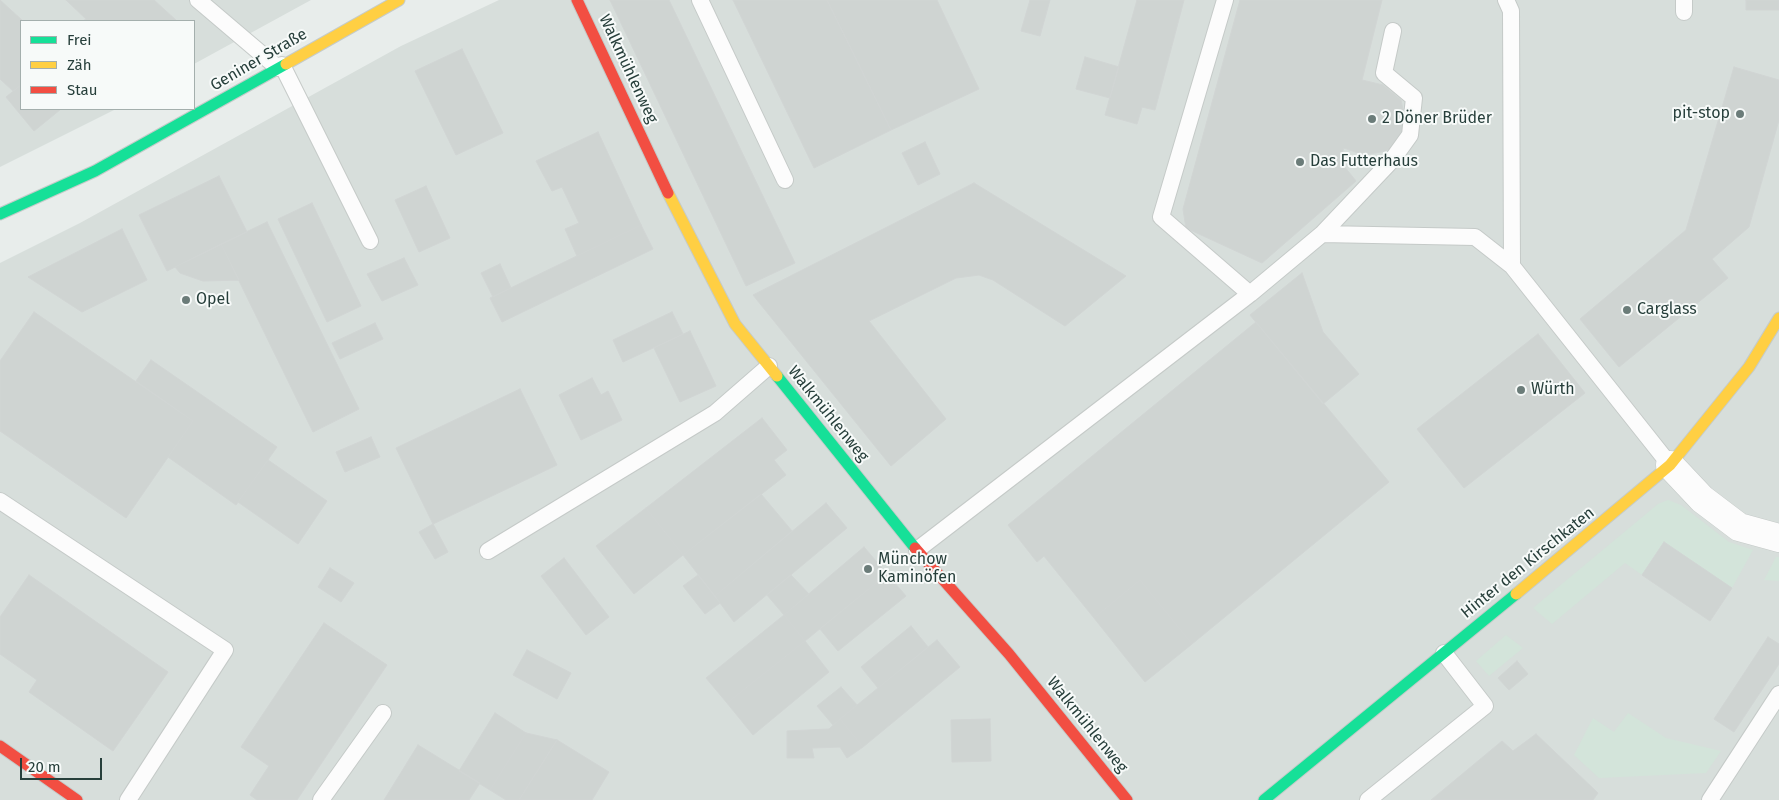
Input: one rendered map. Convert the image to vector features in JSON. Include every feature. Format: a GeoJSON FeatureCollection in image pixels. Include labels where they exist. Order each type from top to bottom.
{"type":"FeatureCollection","features":[{"type":"Feature","properties":{"kind":"street","name":"Geniner Straße"},"geometry":{"type":"LineString","coordinates":[[0,214],[95,170],[399,0]]}},
{"type":"Feature","properties":{"kind":"street","name":"Walkmühlenweg"},"geometry":{"type":"LineString","coordinates":[[578,0],[677,212],[735,324],[917,550],[1009,654],[1127,800]]}},
{"type":"Feature","properties":{"kind":"street","name":"Hinter den Kirschkaten"},"geometry":{"type":"LineString","coordinates":[[1264,800],[1652,482],[1670,464],[1749,367],[1779,318]]}},
{"type":"Feature","properties":{"kind":"street"},"geometry":{"type":"LineString","coordinates":[[1670,464],[1702,499],[1739,527],[1779,538]]}},
{"type":"Feature","properties":{"kind":"street"},"geometry":{"type":"LineString","coordinates":[[0,746],[77,800]]}},
{"type":"Feature","properties":{"kind":"lane"},"geometry":{"type":"LineString","coordinates":[[198,0],[280,66],[370,241]]}},
{"type":"Feature","properties":{"kind":"lane"},"geometry":{"type":"LineString","coordinates":[[700,0],[785,180]]}},
{"type":"Feature","properties":{"kind":"lane"},"geometry":{"type":"LineString","coordinates":[[1225,0],[1161,217],[1250,294]]}},
{"type":"Feature","properties":{"kind":"lane"},"geometry":{"type":"LineString","coordinates":[[1506,0],[1511,11],[1512,266]]}},
{"type":"Feature","properties":{"kind":"lane"},"geometry":{"type":"LineString","coordinates":[[917,550],[1250,294],[1322,234],[1392,160],[1410,135],[1414,98],[1384,73],[1393,31]]}},
{"type":"Feature","properties":{"kind":"lane"},"geometry":{"type":"LineString","coordinates":[[1322,234],[1475,237],[1512,266],[1670,464]]}},
{"type":"Feature","properties":{"kind":"lane"},"geometry":{"type":"LineString","coordinates":[[488,551],[716,414],[769,366]]}},
{"type":"Feature","properties":{"kind":"lane"},"geometry":{"type":"LineString","coordinates":[[0,501],[225,650],[128,800]]}},
{"type":"Feature","properties":{"kind":"lane"},"geometry":{"type":"LineString","coordinates":[[1368,800],[1485,706],[1444,653]]}},
{"type":"Feature","properties":{"kind":"lane"},"geometry":{"type":"LineString","coordinates":[[1710,800],[1779,694]]}},
{"type":"Feature","properties":{"kind":"lane"},"geometry":{"type":"LineString","coordinates":[[321,800],[383,713]]}},
{"type":"Feature","properties":{"kind":"shaded area"},"geometry":{"type":"Polygon","coordinates":[[[0,0],[311,0],[195,63],[195,20],[20,20],[20,110],[114,110],[0,167],[0,0]]]}},
{"type":"Feature","properties":{"kind":"shaded area"},"geometry":{"type":"Polygon","coordinates":[[[499,0],[1779,0],[1779,800],[0,800],[0,263],[80,223],[401,46],[499,0]]]}},
{"type":"Feature","properties":{"kind":"green space"},"geometry":{"type":"Polygon","coordinates":[[[1668,500],[1681,505],[1729,542],[1753,550],[1732,588],[1664,542],[1642,575],[1625,563],[1552,624],[1533,608],[1658,504],[1668,500]]]}},
{"type":"Feature","properties":{"kind":"green space"},"geometry":{"type":"Polygon","coordinates":[[[1776,557],[1779,557],[1779,581],[1764,580],[1776,557]]]}},
{"type":"Feature","properties":{"kind":"green space"},"geometry":{"type":"Polygon","coordinates":[[[1506,635],[1523,648],[1489,676],[1476,661],[1506,635]]]}},
{"type":"Feature","properties":{"kind":"green space"},"geometry":{"type":"Polygon","coordinates":[[[1628,713],[1666,738],[1721,751],[1706,773],[1599,778],[1574,755],[1593,718],[1614,732],[1628,713]]]}},
{"type":"Feature","properties":{"kind":"building"},"geometry":{"type":"Polygon","coordinates":[[[0,0],[22,20],[20,20],[20,86],[13,91],[0,79],[0,0]]]}},
{"type":"Feature","properties":{"kind":"building"},"geometry":{"type":"Polygon","coordinates":[[[66,0],[154,0],[176,20],[84,20],[86,19],[66,0]]]}},
{"type":"Feature","properties":{"kind":"building"},"geometry":{"type":"Polygon","coordinates":[[[610,0],[669,0],[795,263],[746,286],[610,0]]]}},
{"type":"Feature","properties":{"kind":"building"},"geometry":{"type":"Polygon","coordinates":[[[733,0],[827,0],[891,130],[814,168],[733,0]]]}},
{"type":"Feature","properties":{"kind":"building"},"geometry":{"type":"Polygon","coordinates":[[[827,0],[937,0],[979,89],[891,130],[827,0]]]}},
{"type":"Feature","properties":{"kind":"building"},"geometry":{"type":"Polygon","coordinates":[[[1030,0],[1050,0],[1040,36],[1021,31],[1030,0]]]}},
{"type":"Feature","properties":{"kind":"building"},"geometry":{"type":"Polygon","coordinates":[[[1137,0],[1184,0],[1155,110],[1142,107],[1137,124],[1105,115],[1137,0]]]}},
{"type":"Feature","properties":{"kind":"building"},"geometry":{"type":"Polygon","coordinates":[[[1240,0],[1382,0],[1362,80],[1383,85],[1401,100],[1404,115],[1404,131],[1396,143],[1386,151],[1364,155],[1344,148],[1339,160],[1356,181],[1262,263],[1186,228],[1183,209],[1240,0]]]}},
{"type":"Feature","properties":{"kind":"building"},"geometry":{"type":"Polygon","coordinates":[[[1746,0],[1779,0],[1779,10],[1746,10],[1746,0]]]}},
{"type":"Feature","properties":{"kind":"building"},"geometry":{"type":"Polygon","coordinates":[[[462,49],[503,133],[456,155],[415,71],[462,49]]]}},
{"type":"Feature","properties":{"kind":"building"},"geometry":{"type":"Polygon","coordinates":[[[1085,57],[1119,67],[1110,98],[1076,89],[1085,57]]]}},
{"type":"Feature","properties":{"kind":"building"},"geometry":{"type":"Polygon","coordinates":[[[1734,67],[1779,80],[1779,120],[1749,227],[1712,259],[1728,278],[1619,367],[1580,319],[1686,230],[1734,67]]]}},
{"type":"Feature","properties":{"kind":"building"},"geometry":{"type":"Polygon","coordinates":[[[20,86],[20,110],[60,110],[34,131],[6,97],[20,86]]]}},
{"type":"Feature","properties":{"kind":"building"},"geometry":{"type":"Polygon","coordinates":[[[598,132],[641,225],[577,256],[565,229],[579,223],[562,187],[552,191],[536,161],[598,132]]]}},
{"type":"Feature","properties":{"kind":"building"},"geometry":{"type":"Polygon","coordinates":[[[925,142],[940,174],[918,185],[902,153],[925,142]]]}},
{"type":"Feature","properties":{"kind":"building"},"geometry":{"type":"Polygon","coordinates":[[[219,176],[247,232],[167,271],[139,215],[219,176]]]}},
{"type":"Feature","properties":{"kind":"building"},"geometry":{"type":"Polygon","coordinates":[[[974,183],[1126,276],[1065,326],[993,280],[979,275],[956,278],[869,321],[946,419],[891,466],[753,295],[974,183]]]}},
{"type":"Feature","properties":{"kind":"building"},"geometry":{"type":"Polygon","coordinates":[[[426,186],[450,238],[419,252],[395,200],[426,186]]]}},
{"type":"Feature","properties":{"kind":"building"},"geometry":{"type":"Polygon","coordinates":[[[312,203],[361,306],[327,322],[278,219],[312,203]]]}},
{"type":"Feature","properties":{"kind":"building"},"geometry":{"type":"Polygon","coordinates":[[[267,222],[359,409],[313,432],[221,244],[267,222]]]}},
{"type":"Feature","properties":{"kind":"building"},"geometry":{"type":"Polygon","coordinates":[[[641,225],[653,249],[502,322],[490,298],[641,225]]]}},
{"type":"Feature","properties":{"kind":"building"},"geometry":{"type":"Polygon","coordinates":[[[122,229],[147,280],[82,312],[28,277],[122,229]]]}},
{"type":"Feature","properties":{"kind":"building"},"geometry":{"type":"Polygon","coordinates":[[[221,244],[239,280],[203,281],[180,273],[175,267],[221,244]]]}},
{"type":"Feature","properties":{"kind":"building"},"geometry":{"type":"Polygon","coordinates":[[[404,258],[418,285],[382,301],[367,274],[404,258]]]}},
{"type":"Feature","properties":{"kind":"building"},"geometry":{"type":"Polygon","coordinates":[[[500,264],[511,288],[493,297],[481,273],[500,264]]]}},
{"type":"Feature","properties":{"kind":"building"},"geometry":{"type":"Polygon","coordinates":[[[1302,273],[1323,332],[1359,374],[1323,404],[1250,315],[1302,273]]]}},
{"type":"Feature","properties":{"kind":"building"},"geometry":{"type":"Polygon","coordinates":[[[34,312],[193,421],[126,518],[0,431],[0,361],[34,312]]]}},
{"type":"Feature","properties":{"kind":"building"},"geometry":{"type":"Polygon","coordinates":[[[672,312],[683,334],[623,362],[613,340],[672,312]]]}},
{"type":"Feature","properties":{"kind":"building"},"geometry":{"type":"Polygon","coordinates":[[[1256,322],[1389,482],[1192,644],[1140,580],[1094,618],[1044,556],[1037,562],[1008,525],[1256,322]]]}},
{"type":"Feature","properties":{"kind":"building"},"geometry":{"type":"Polygon","coordinates":[[[375,323],[383,339],[340,359],[332,343],[375,323]]]}},
{"type":"Feature","properties":{"kind":"building"},"geometry":{"type":"Polygon","coordinates":[[[690,331],[716,386],[680,402],[654,348],[690,331]]]}},
{"type":"Feature","properties":{"kind":"building"},"geometry":{"type":"Polygon","coordinates":[[[1538,334],[1585,393],[1464,488],[1417,429],[1538,334]]]}},
{"type":"Feature","properties":{"kind":"building"},"geometry":{"type":"Polygon","coordinates":[[[151,360],[277,447],[236,505],[168,457],[193,421],[136,381],[151,360]]]}},
{"type":"Feature","properties":{"kind":"building"},"geometry":{"type":"Polygon","coordinates":[[[592,378],[601,395],[608,391],[622,420],[581,440],[559,395],[592,378]]]}},
{"type":"Feature","properties":{"kind":"building"},"geometry":{"type":"Polygon","coordinates":[[[520,389],[557,465],[433,524],[396,448],[520,389]]]}},
{"type":"Feature","properties":{"kind":"building"},"geometry":{"type":"Polygon","coordinates":[[[762,418],[787,450],[774,460],[786,475],[683,555],[646,508],[762,418]]]}},
{"type":"Feature","properties":{"kind":"building"},"geometry":{"type":"Polygon","coordinates":[[[371,437],[380,457],[345,472],[336,452],[371,437]]]}},
{"type":"Feature","properties":{"kind":"building"},"geometry":{"type":"Polygon","coordinates":[[[268,460],[327,501],[298,544],[238,502],[268,460]]]}},
{"type":"Feature","properties":{"kind":"building"},"geometry":{"type":"Polygon","coordinates":[[[761,494],[792,531],[715,596],[683,555],[761,494]]]}},
{"type":"Feature","properties":{"kind":"building"},"geometry":{"type":"Polygon","coordinates":[[[826,503],[847,528],[734,622],[715,596],[826,503]]]}},
{"type":"Feature","properties":{"kind":"building"},"geometry":{"type":"Polygon","coordinates":[[[646,508],[683,555],[634,594],[596,546],[646,508]]]}},
{"type":"Feature","properties":{"kind":"building"},"geometry":{"type":"Polygon","coordinates":[[[433,524],[448,552],[435,559],[419,532],[433,524]]]}},
{"type":"Feature","properties":{"kind":"building"},"geometry":{"type":"Polygon","coordinates":[[[1664,542],[1732,588],[1710,621],[1642,575],[1664,542]]]}},
{"type":"Feature","properties":{"kind":"building"},"geometry":{"type":"Polygon","coordinates":[[[864,547],[887,574],[805,641],[784,615],[864,547]]]}},
{"type":"Feature","properties":{"kind":"building"},"geometry":{"type":"Polygon","coordinates":[[[564,558],[609,617],[586,635],[541,576],[564,558]]]}},
{"type":"Feature","properties":{"kind":"building"},"geometry":{"type":"Polygon","coordinates":[[[330,568],[354,583],[341,602],[318,587],[330,568]]]}},
{"type":"Feature","properties":{"kind":"building"},"geometry":{"type":"Polygon","coordinates":[[[887,574],[906,596],[838,651],[820,629],[887,574]]]}},
{"type":"Feature","properties":{"kind":"building"},"geometry":{"type":"Polygon","coordinates":[[[29,575],[168,672],[113,751],[29,692],[37,680],[0,654],[0,617],[29,575]]]}},
{"type":"Feature","properties":{"kind":"building"},"geometry":{"type":"Polygon","coordinates":[[[698,575],[720,603],[705,614],[683,586],[698,575]]]}},
{"type":"Feature","properties":{"kind":"building"},"geometry":{"type":"Polygon","coordinates":[[[791,575],[809,594],[784,615],[767,595],[791,575]]]}},
{"type":"Feature","properties":{"kind":"building"},"geometry":{"type":"Polygon","coordinates":[[[1140,580],[1192,644],[1145,682],[1094,618],[1140,580]]]}},
{"type":"Feature","properties":{"kind":"building"},"geometry":{"type":"Polygon","coordinates":[[[784,615],[805,641],[727,703],[706,678],[784,615]]]}},
{"type":"Feature","properties":{"kind":"building"},"geometry":{"type":"Polygon","coordinates":[[[324,623],[387,665],[297,800],[257,800],[250,795],[269,766],[241,747],[324,623]]]}},
{"type":"Feature","properties":{"kind":"building"},"geometry":{"type":"Polygon","coordinates":[[[911,626],[928,647],[878,688],[861,667],[911,626]]]}},
{"type":"Feature","properties":{"kind":"building"},"geometry":{"type":"Polygon","coordinates":[[[1768,637],[1779,644],[1779,664],[1734,732],[1714,719],[1768,637]]]}},
{"type":"Feature","properties":{"kind":"building"},"geometry":{"type":"Polygon","coordinates":[[[937,640],[960,667],[863,747],[840,719],[937,640]]]}},
{"type":"Feature","properties":{"kind":"building"},"geometry":{"type":"Polygon","coordinates":[[[805,641],[829,672],[753,735],[727,703],[805,641]]]}},
{"type":"Feature","properties":{"kind":"building"},"geometry":{"type":"Polygon","coordinates":[[[527,650],[571,673],[557,699],[513,675],[527,650]]]}},
{"type":"Feature","properties":{"kind":"building"},"geometry":{"type":"Polygon","coordinates":[[[1517,661],[1528,674],[1509,690],[1498,678],[1517,661]]]}},
{"type":"Feature","properties":{"kind":"building"},"geometry":{"type":"Polygon","coordinates":[[[841,687],[857,705],[833,725],[817,706],[841,687]]]}},
{"type":"Feature","properties":{"kind":"building"},"geometry":{"type":"Polygon","coordinates":[[[495,713],[526,733],[490,790],[459,771],[495,713]]]}},
{"type":"Feature","properties":{"kind":"building"},"geometry":{"type":"Polygon","coordinates":[[[840,719],[863,747],[847,758],[840,747],[812,748],[814,758],[787,758],[787,731],[829,729],[840,719]]]}},
{"type":"Feature","properties":{"kind":"building"},"geometry":{"type":"Polygon","coordinates":[[[990,719],[991,761],[952,762],[951,720],[990,719]]]}},
{"type":"Feature","properties":{"kind":"building"},"geometry":{"type":"Polygon","coordinates":[[[526,733],[557,740],[519,800],[506,800],[490,790],[526,733]]]}},
{"type":"Feature","properties":{"kind":"building"},"geometry":{"type":"Polygon","coordinates":[[[1536,734],[1598,793],[1593,800],[1431,800],[1502,741],[1513,751],[1536,734]]]}},
{"type":"Feature","properties":{"kind":"building"},"geometry":{"type":"Polygon","coordinates":[[[557,740],[609,772],[592,800],[519,800],[557,740]]]}},
{"type":"Feature","properties":{"kind":"building"},"geometry":{"type":"Polygon","coordinates":[[[418,745],[480,783],[469,800],[384,800],[418,745]]]}},
{"type":"Feature","properties":{"kind":"traffic: fast"},"geometry":{"type":"LineString","coordinates":[[0,214],[95,171],[286,64]]}},
{"type":"Feature","properties":{"kind":"traffic: fast"},"geometry":{"type":"LineString","coordinates":[[777,376],[915,548]]}},
{"type":"Feature","properties":{"kind":"traffic: fast"},"geometry":{"type":"LineString","coordinates":[[1264,800],[1516,594]]}},
{"type":"Feature","properties":{"kind":"traffic: slow"},"geometry":{"type":"LineString","coordinates":[[286,64],[399,0]]}},
{"type":"Feature","properties":{"kind":"traffic: slow"},"geometry":{"type":"LineString","coordinates":[[668,193],[735,324],[777,376]]}},
{"type":"Feature","properties":{"kind":"traffic: slow"},"geometry":{"type":"LineString","coordinates":[[1516,594],[1670,465],[1749,367],[1779,318]]}},
{"type":"Feature","properties":{"kind":"traffic: jam"},"geometry":{"type":"LineString","coordinates":[[577,0],[668,193]]}},
{"type":"Feature","properties":{"kind":"traffic: jam"},"geometry":{"type":"LineString","coordinates":[[915,548],[1009,654],[1127,800]]}},
{"type":"Feature","properties":{"kind":"traffic: jam"},"geometry":{"type":"LineString","coordinates":[[0,746],[77,800]]}},
{"type":"Feature","properties":{"kind":"place","name":"pit-stop"},"geometry":{"type":"Point","coordinates":[1740,114]}},
{"type":"Feature","properties":{"kind":"place","name":"2 Döner Brüder"},"geometry":{"type":"Point","coordinates":[1372,119]}},
{"type":"Feature","properties":{"kind":"place","name":"Das Futterhaus"},"geometry":{"type":"Point","coordinates":[1300,162]}},
{"type":"Feature","properties":{"kind":"place","name":"Opel"},"geometry":{"type":"Point","coordinates":[186,300]}},
{"type":"Feature","properties":{"kind":"place","name":"Carglass"},"geometry":{"type":"Point","coordinates":[1627,310]}},
{"type":"Feature","properties":{"kind":"place","name":"Würth"},"geometry":{"type":"Point","coordinates":[1521,390]}},
{"type":"Feature","properties":{"kind":"place","name":"Münchow Kaminöfen"},"geometry":{"type":"Point","coordinates":[868,569]}}]}
